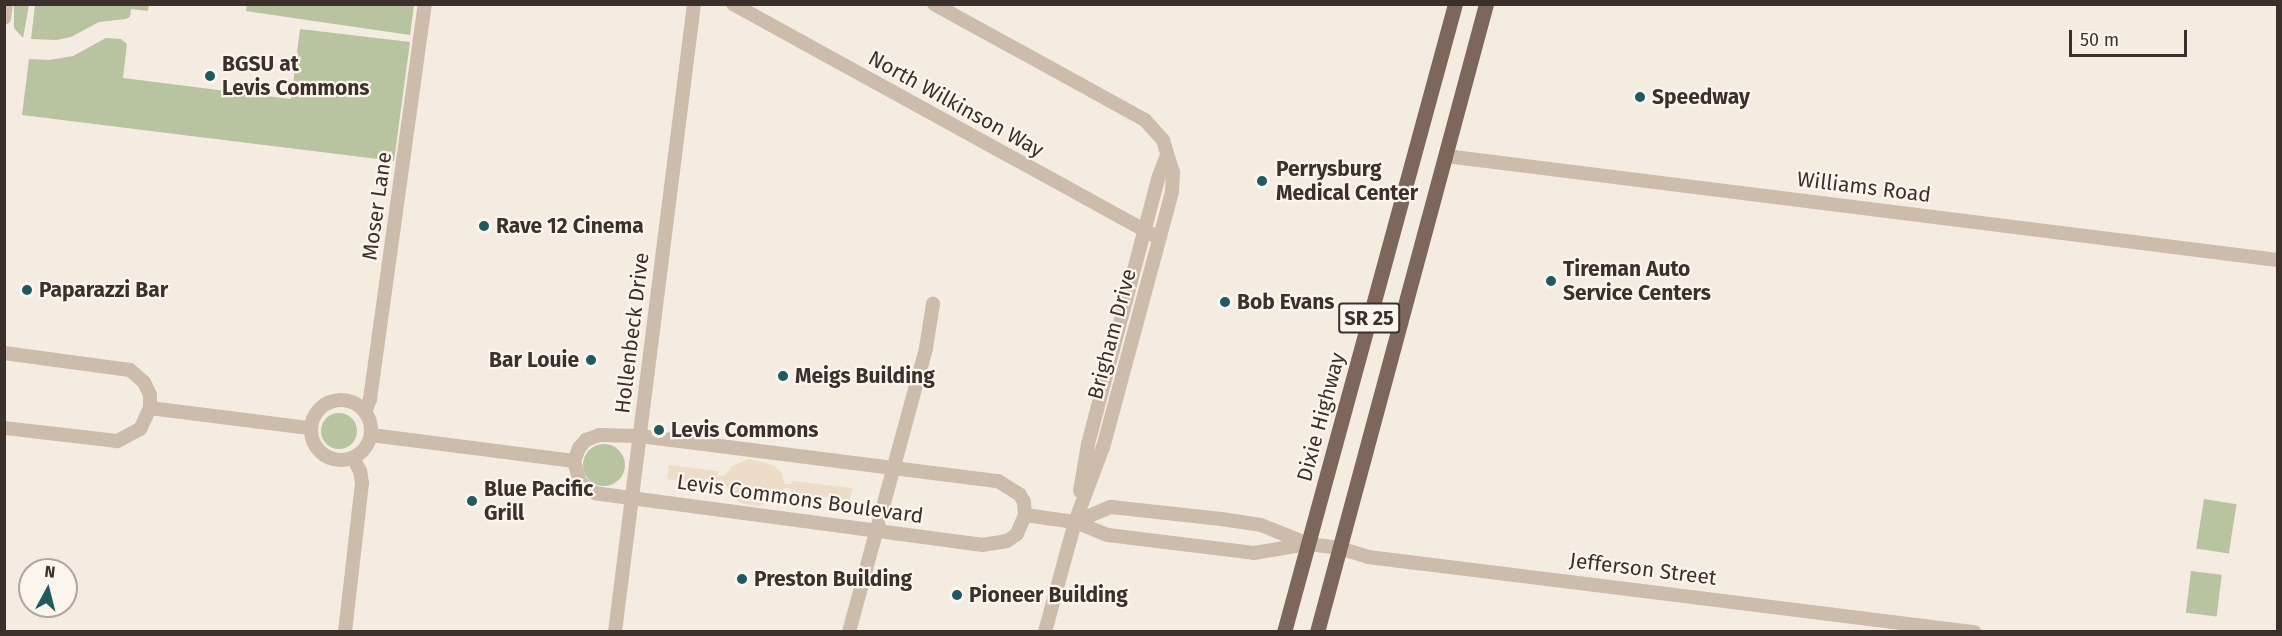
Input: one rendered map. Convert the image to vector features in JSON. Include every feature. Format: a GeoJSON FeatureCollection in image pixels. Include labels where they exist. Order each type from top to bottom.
{"type":"FeatureCollection","features":[{"type":"Feature","properties":{"kind":"main road","name":"Dixie Highway"},"geometry":{"type":"LineString","coordinates":[[1284,632],[1455,4]]}},
{"type":"Feature","properties":{"kind":"main road","name":"SR 25"},"geometry":{"type":"LineString","coordinates":[[1317,632],[1486,4]]}},
{"type":"Feature","properties":{"kind":"street"},"geometry":{"type":"LineString","coordinates":[[4,18],[6,4]]}},
{"type":"Feature","properties":{"kind":"street","name":"Moser Lane"},"geometry":{"type":"LineString","coordinates":[[365,412],[370,399],[424,4]]}},
{"type":"Feature","properties":{"kind":"street","name":"Hollenbeck Drive"},"geometry":{"type":"LineString","coordinates":[[615,632],[694,4]]}},
{"type":"Feature","properties":{"kind":"street","name":"North Wilkinson Way"},"geometry":{"type":"LineString","coordinates":[[733,4],[1160,238]]}},
{"type":"Feature","properties":{"kind":"street","name":"Brigham Drive"},"geometry":{"type":"LineString","coordinates":[[934,4],[1145,120],[1163,140],[1174,183],[1103,447],[1075,522],[1045,632]]}},
{"type":"Feature","properties":{"kind":"street","name":"Brigham Drive"},"geometry":{"type":"LineString","coordinates":[[1075,522],[1088,444],[1144,230],[1167,155]]}},
{"type":"Feature","properties":{"kind":"street","name":"Williams Road"},"geometry":{"type":"LineString","coordinates":[[1446,156],[2277,260]]}},
{"type":"Feature","properties":{"kind":"street"},"geometry":{"type":"LineString","coordinates":[[849,632],[928,339],[933,304]]}},
{"type":"Feature","properties":{"kind":"street"},"geometry":{"type":"LineString","coordinates":[[4,353],[123,368],[135,373],[144,382],[150,395],[150,408],[140,429],[117,441],[4,428]]}},
{"type":"Feature","properties":{"kind":"street"},"geometry":{"type":"LineString","coordinates":[[335,401],[348,402],[365,412],[370,420],[371,435],[366,447],[353,458],[338,460],[325,456],[314,446],[308,428],[319,410],[335,401]]}},
{"type":"Feature","properties":{"kind":"street"},"geometry":{"type":"LineString","coordinates":[[150,408],[308,428]]}},
{"type":"Feature","properties":{"kind":"street"},"geometry":{"type":"LineString","coordinates":[[371,435],[574,462]]}},
{"type":"Feature","properties":{"kind":"street","name":"Levis Commons Boulevard"},"geometry":{"type":"LineString","coordinates":[[599,435],[640,436],[998,481],[1020,495],[1024,502],[1025,515],[1017,534],[996,543],[983,544],[596,493],[587,489],[575,472],[574,462],[579,448],[586,440],[599,435]]}},
{"type":"Feature","properties":{"kind":"street"},"geometry":{"type":"LineString","coordinates":[[345,632],[362,483],[360,471],[353,458]]}},
{"type":"Feature","properties":{"kind":"street"},"geometry":{"type":"LineString","coordinates":[[1075,522],[1111,507],[1261,525],[1308,544]]}},
{"type":"Feature","properties":{"kind":"street"},"geometry":{"type":"LineString","coordinates":[[1025,515],[1075,522],[1108,535],[1254,553],[1308,544]]}},
{"type":"Feature","properties":{"kind":"street","name":"Jefferson Street"},"geometry":{"type":"LineString","coordinates":[[1308,544],[1339,548],[1368,557],[1920,628],[1974,632]]}},
{"type":"Feature","properties":{"kind":"green space"},"geometry":{"type":"Polygon","coordinates":[[[35,4],[149,5],[148,11],[131,9],[130,17],[126,19],[99,22],[71,37],[57,40],[31,39],[35,4]]]}},
{"type":"Feature","properties":{"kind":"green space"},"geometry":{"type":"Polygon","coordinates":[[[247,4],[414,5],[410,35],[246,11],[247,4]]]}},
{"type":"Feature","properties":{"kind":"green space"},"geometry":{"type":"Polygon","coordinates":[[[14,5],[29,5],[23,38],[14,28],[14,5]]]}},
{"type":"Feature","properties":{"kind":"green space"},"geometry":{"type":"Polygon","coordinates":[[[300,29],[410,42],[394,161],[22,115],[29,59],[49,60],[73,56],[106,38],[121,39],[127,44],[123,78],[291,99],[300,29]]]}},
{"type":"Feature","properties":{"kind":"green space"},"geometry":{"type":"Polygon","coordinates":[[[339,413],[352,418],[357,431],[352,444],[339,449],[326,444],[321,431],[326,418],[339,413]]]}},
{"type":"Feature","properties":{"kind":"green space"},"geometry":{"type":"Polygon","coordinates":[[[604,444],[619,450],[625,465],[619,480],[604,486],[589,480],[583,465],[589,450],[604,444]]]}},
{"type":"Feature","properties":{"kind":"green space"},"geometry":{"type":"Polygon","coordinates":[[[2204,499],[2237,504],[2229,554],[2196,548],[2204,499]]]}},
{"type":"Feature","properties":{"kind":"green space"},"geometry":{"type":"Polygon","coordinates":[[[2191,571],[2222,575],[2217,616],[2186,613],[2191,571]]]}},
{"type":"Feature","properties":{"kind":"shaded area"},"geometry":{"type":"Polygon","coordinates":[[[748,459],[773,465],[781,472],[785,484],[792,484],[792,481],[852,488],[850,500],[791,493],[791,489],[785,488],[775,500],[757,506],[741,503],[732,497],[723,481],[717,480],[716,485],[667,479],[669,465],[718,471],[717,475],[724,476],[732,466],[748,459]]]}},
{"type":"Feature","properties":{"kind":"place","name":"BGSU at Levis Commons"},"geometry":{"type":"Point","coordinates":[210,76]}},
{"type":"Feature","properties":{"kind":"place","name":"Speedway"},"geometry":{"type":"Point","coordinates":[1640,97]}},
{"type":"Feature","properties":{"kind":"place","name":"Perrysburg Medical Center"},"geometry":{"type":"Point","coordinates":[1262,181]}},
{"type":"Feature","properties":{"kind":"place","name":"Rave 12 Cinema"},"geometry":{"type":"Point","coordinates":[484,226]}},
{"type":"Feature","properties":{"kind":"place","name":"Tireman Auto Service Centers"},"geometry":{"type":"Point","coordinates":[1551,281]}},
{"type":"Feature","properties":{"kind":"place","name":"Paparazzi Bar"},"geometry":{"type":"Point","coordinates":[27,290]}},
{"type":"Feature","properties":{"kind":"place","name":"Bob Evans"},"geometry":{"type":"Point","coordinates":[1225,302]}},
{"type":"Feature","properties":{"kind":"place","name":"Bar Louie"},"geometry":{"type":"Point","coordinates":[591,360]}},
{"type":"Feature","properties":{"kind":"place","name":"Meigs Building"},"geometry":{"type":"Point","coordinates":[783,376]}},
{"type":"Feature","properties":{"kind":"place","name":"Levis Commons"},"geometry":{"type":"Point","coordinates":[659,430]}},
{"type":"Feature","properties":{"kind":"place","name":"Blue Pacific Grill"},"geometry":{"type":"Point","coordinates":[472,501]}},
{"type":"Feature","properties":{"kind":"place","name":"Preston Building"},"geometry":{"type":"Point","coordinates":[742,579]}},
{"type":"Feature","properties":{"kind":"place","name":"Pioneer Building"},"geometry":{"type":"Point","coordinates":[957,595]}}]}
